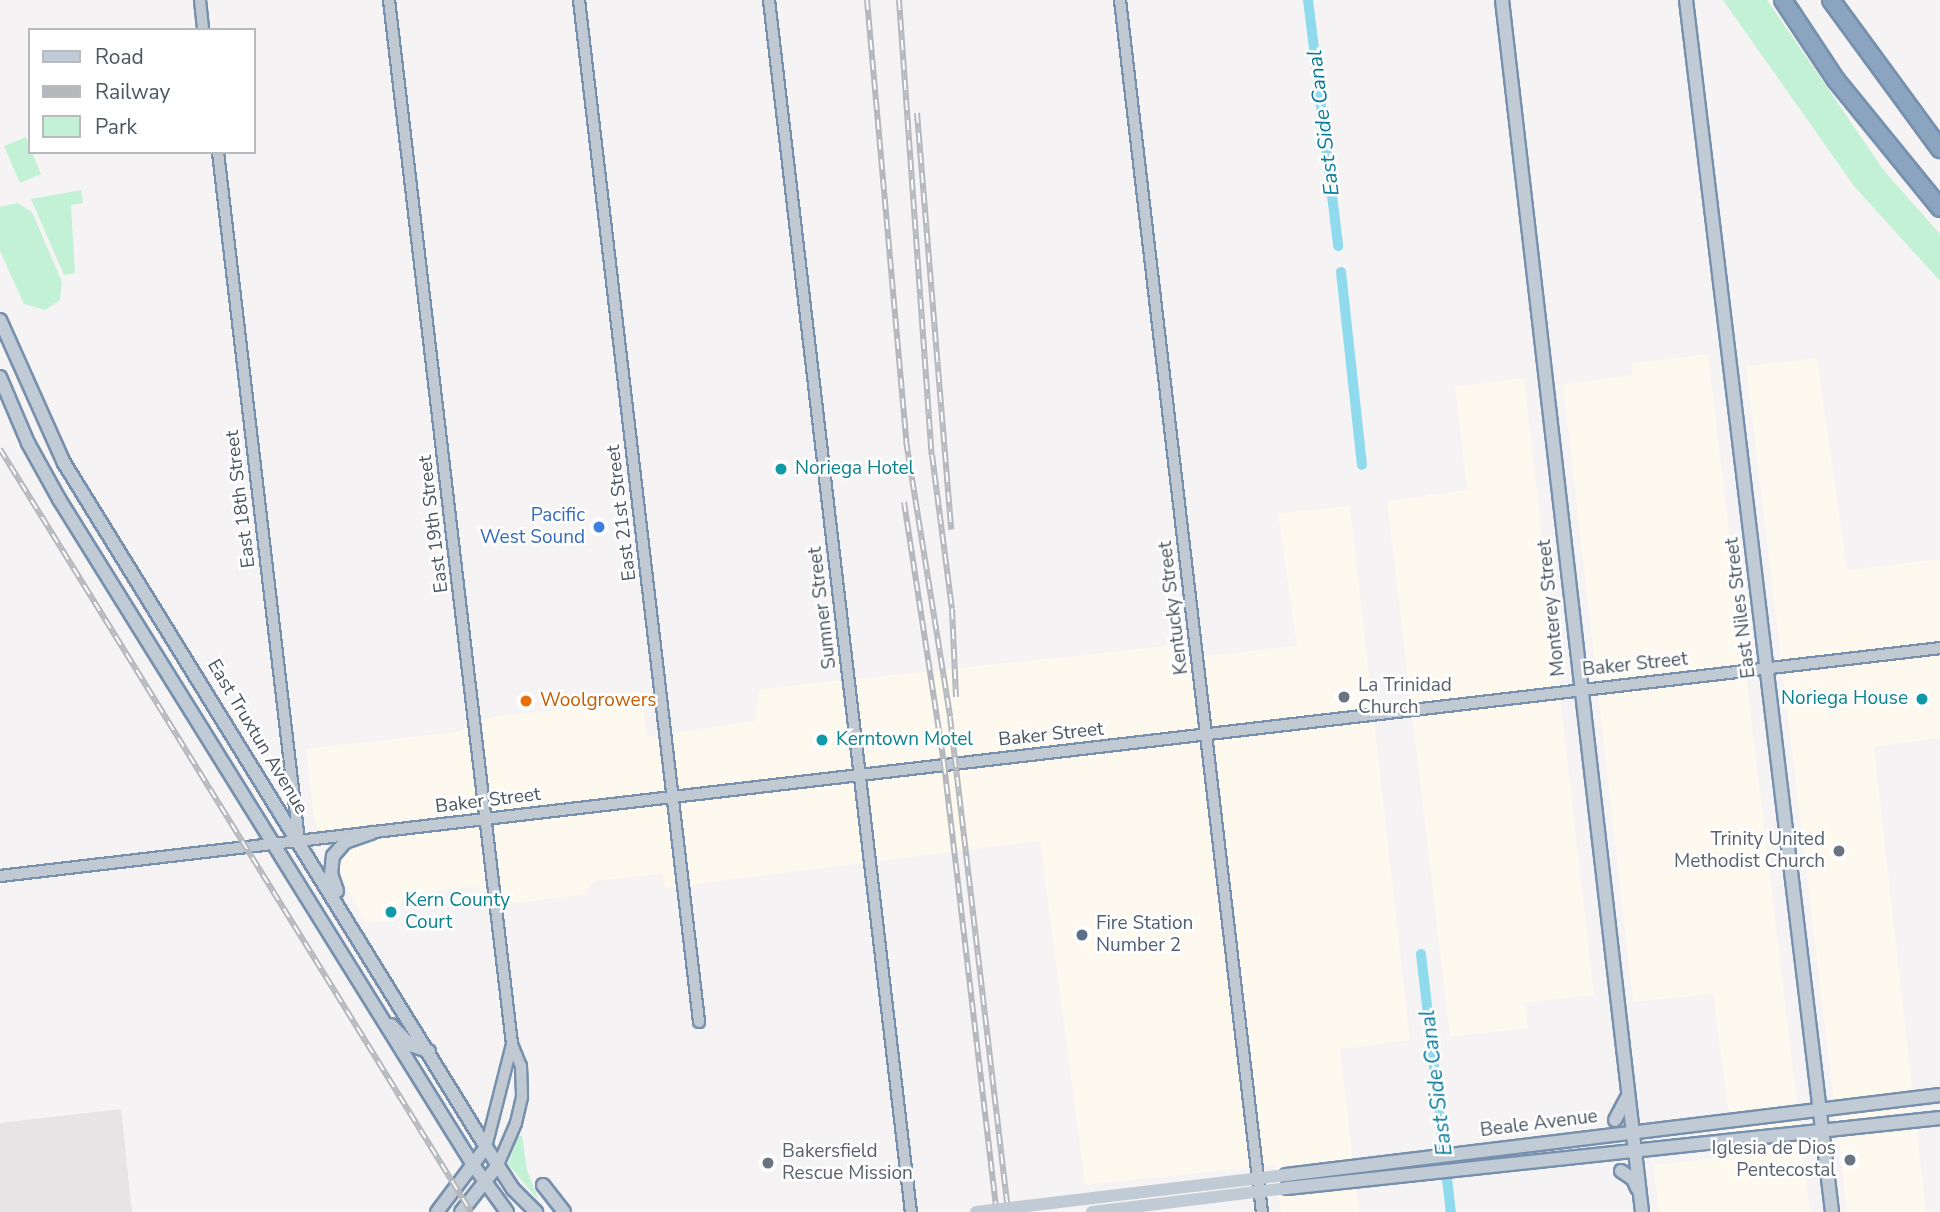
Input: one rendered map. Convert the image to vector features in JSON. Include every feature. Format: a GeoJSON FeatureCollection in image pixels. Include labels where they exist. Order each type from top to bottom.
{"type":"FeatureCollection","features":[{"type":"Feature","properties":{"kind":"highway"},"geometry":{"type":"LineString","coordinates":[[1783,0],[1836,80],[1940,208]]}},
{"type":"Feature","properties":{"kind":"highway"},"geometry":{"type":"LineString","coordinates":[[1831,0],[1940,149]]}},
{"type":"Feature","properties":{"kind":"main road","name":"Monterey Street"},"geometry":{"type":"LineString","coordinates":[[1502,0],[1642,1212]]}},
{"type":"Feature","properties":{"kind":"main road","name":"East Niles Street"},"geometry":{"type":"LineString","coordinates":[[1686,0],[1832,1212]]}},
{"type":"Feature","properties":{"kind":"main road","name":"East Truxtun Avenue"},"geometry":{"type":"LineString","coordinates":[[0,320],[64,463],[351,923],[486,1147]]}},
{"type":"Feature","properties":{"kind":"main road"},"geometry":{"type":"LineString","coordinates":[[0,377],[28,443],[59,499],[473,1165],[507,1212]]}},
{"type":"Feature","properties":{"kind":"main road"},"geometry":{"type":"LineString","coordinates":[[351,923],[333,880],[332,860],[345,842],[371,833]]}},
{"type":"Feature","properties":{"kind":"main road"},"geometry":{"type":"LineString","coordinates":[[376,1010],[410,1045],[429,1051]]}},
{"type":"Feature","properties":{"kind":"main road"},"geometry":{"type":"LineString","coordinates":[[1615,1120],[1624,1110],[1628,1089]]}},
{"type":"Feature","properties":{"kind":"main road","name":"Beale Avenue"},"geometry":{"type":"LineString","coordinates":[[1091,1212],[1632,1132],[1940,1095]]}},
{"type":"Feature","properties":{"kind":"main road","name":"Beale Avenue"},"geometry":{"type":"LineString","coordinates":[[976,1212],[1635,1151],[1940,1118]]}},
{"type":"Feature","properties":{"kind":"main road"},"geometry":{"type":"LineString","coordinates":[[437,1212],[486,1147],[536,1212]]}},
{"type":"Feature","properties":{"kind":"main road"},"geometry":{"type":"LineString","coordinates":[[461,1212],[498,1165]]}},
{"type":"Feature","properties":{"kind":"main road"},"geometry":{"type":"LineString","coordinates":[[1621,1171],[1633,1178],[1640,1198]]}},
{"type":"Feature","properties":{"kind":"main road"},"geometry":{"type":"LineString","coordinates":[[543,1185],[564,1212]]}},
{"type":"Feature","properties":{"kind":"street"},"geometry":{"type":"LineString","coordinates":[[200,0],[203,28]]}},
{"type":"Feature","properties":{"kind":"street","name":"East 19th Street"},"geometry":{"type":"LineString","coordinates":[[389,0],[512,1044],[521,1066],[522,1097],[498,1165]]}},
{"type":"Feature","properties":{"kind":"street","name":"East 21st Street"},"geometry":{"type":"LineString","coordinates":[[579,0],[699,1022]]}},
{"type":"Feature","properties":{"kind":"street","name":"Sumner Street"},"geometry":{"type":"LineString","coordinates":[[769,0],[911,1212]]}},
{"type":"Feature","properties":{"kind":"street","name":"Kentucky Street"},"geometry":{"type":"LineString","coordinates":[[1120,0],[1262,1212]]}},
{"type":"Feature","properties":{"kind":"street","name":"East 18th Street"},"geometry":{"type":"LineString","coordinates":[[218,154],[299,841]]}},
{"type":"Feature","properties":{"kind":"street","name":"Baker Street"},"geometry":{"type":"LineString","coordinates":[[0,876],[1206,735],[1581,688],[1940,648]]}},
{"type":"Feature","properties":{"kind":"street","name":"East 19th Street"},"geometry":{"type":"LineString","coordinates":[[486,1147],[512,1044]]}},
{"type":"Feature","properties":{"kind":"shaded area"},"geometry":{"type":"Polygon","coordinates":[[[1708,354],[1810,1212],[1659,1212],[1653,1165],[1733,1156],[1728,1107],[1713,994],[1633,1002],[1563,384],[1632,375],[1632,363],[1708,354]]]}},
{"type":"Feature","properties":{"kind":"shaded area"},"geometry":{"type":"Polygon","coordinates":[[[1817,358],[1847,570],[1940,559],[1940,738],[1874,747],[1926,1212],[1847,1212],[1746,366],[1817,358]]]}},
{"type":"Feature","properties":{"kind":"shaded area"},"geometry":{"type":"Polygon","coordinates":[[[1524,378],[1594,995],[1525,1003],[1528,1028],[1450,1037],[1387,501],[1467,490],[1455,386],[1524,378]]]}},
{"type":"Feature","properties":{"kind":"shaded area"},"geometry":{"type":"Polygon","coordinates":[[[1350,506],[1410,1040],[1340,1049],[1359,1212],[1281,1212],[1275,1165],[1085,1185],[1040,841],[665,888],[662,874],[593,881],[584,895],[514,903],[474,887],[404,895],[397,920],[365,923],[314,820],[306,749],[456,732],[492,717],[561,709],[562,700],[640,691],[647,737],[754,721],[760,689],[1177,645],[1180,659],[1297,646],[1278,513],[1350,506]]]}},
{"type":"Feature","properties":{"kind":"shaded area"},"geometry":{"type":"Polygon","coordinates":[[[121,1109],[132,1212],[0,1212],[0,1123],[121,1109]]]}},
{"type":"Feature","properties":{"kind":"green space"},"geometry":{"type":"Polygon","coordinates":[[[1723,0],[1767,0],[1885,172],[1940,234],[1940,281],[1854,186],[1723,0]]]}},
{"type":"Feature","properties":{"kind":"green space"},"geometry":{"type":"Polygon","coordinates":[[[26,137],[28,154],[33,154],[41,174],[20,183],[4,146],[26,137]]]}},
{"type":"Feature","properties":{"kind":"green space"},"geometry":{"type":"Polygon","coordinates":[[[81,190],[83,203],[71,205],[75,273],[64,275],[31,199],[81,190]]]}},
{"type":"Feature","properties":{"kind":"green space"},"geometry":{"type":"Polygon","coordinates":[[[17,203],[32,212],[62,282],[60,300],[45,310],[24,304],[0,251],[0,207],[17,203]]]}},
{"type":"Feature","properties":{"kind":"green space"},"geometry":{"type":"Polygon","coordinates":[[[518,1136],[522,1136],[527,1170],[539,1201],[508,1164],[518,1136]]]}},
{"type":"Feature","properties":{"kind":"waterway","name":"East Side Canal"},"geometry":{"type":"LineString","coordinates":[[1308,0],[1338,246]]}},
{"type":"Feature","properties":{"kind":"waterway","name":"East Side Canal"},"geometry":{"type":"LineString","coordinates":[[1341,272],[1362,465]]}},
{"type":"Feature","properties":{"kind":"waterway","name":"East Side Canal"},"geometry":{"type":"LineString","coordinates":[[1421,954],[1451,1212]]}},
{"type":"Feature","properties":{"kind":"railway"},"geometry":{"type":"LineString","coordinates":[[867,0],[906,441],[950,717],[1008,1212]]}},
{"type":"Feature","properties":{"kind":"railway"},"geometry":{"type":"LineString","coordinates":[[899,0],[932,455],[952,609],[956,697]]}},
{"type":"Feature","properties":{"kind":"railway"},"geometry":{"type":"LineString","coordinates":[[917,113],[951,530]]}},
{"type":"Feature","properties":{"kind":"railway"},"geometry":{"type":"LineString","coordinates":[[0,449],[471,1212]]}},
{"type":"Feature","properties":{"kind":"railway"},"geometry":{"type":"LineString","coordinates":[[904,502],[944,764],[997,1212]]}},
{"type":"Feature","properties":{"kind":"place","name":"Noriega Hotel"},"geometry":{"type":"Point","coordinates":[781,469]}},
{"type":"Feature","properties":{"kind":"place","name":"Pacific West Sound"},"geometry":{"type":"Point","coordinates":[599,527]}},
{"type":"Feature","properties":{"kind":"place","name":"La Trinidad Church"},"geometry":{"type":"Point","coordinates":[1344,697]}},
{"type":"Feature","properties":{"kind":"place","name":"Noriega House"},"geometry":{"type":"Point","coordinates":[1922,699]}},
{"type":"Feature","properties":{"kind":"place","name":"Woolgrowers"},"geometry":{"type":"Point","coordinates":[526,701]}},
{"type":"Feature","properties":{"kind":"place","name":"Kerntown Motel"},"geometry":{"type":"Point","coordinates":[822,740]}},
{"type":"Feature","properties":{"kind":"place","name":"Trinity United Methodist Church"},"geometry":{"type":"Point","coordinates":[1839,851]}},
{"type":"Feature","properties":{"kind":"place","name":"Kern County Court"},"geometry":{"type":"Point","coordinates":[391,912]}},
{"type":"Feature","properties":{"kind":"place","name":"Fire Station Number 2"},"geometry":{"type":"Point","coordinates":[1082,935]}},
{"type":"Feature","properties":{"kind":"place","name":"Iglesia de Dios Pentecostal"},"geometry":{"type":"Point","coordinates":[1850,1160]}},
{"type":"Feature","properties":{"kind":"place","name":"Bakersfield Rescue Mission"},"geometry":{"type":"Point","coordinates":[768,1163]}}]}
